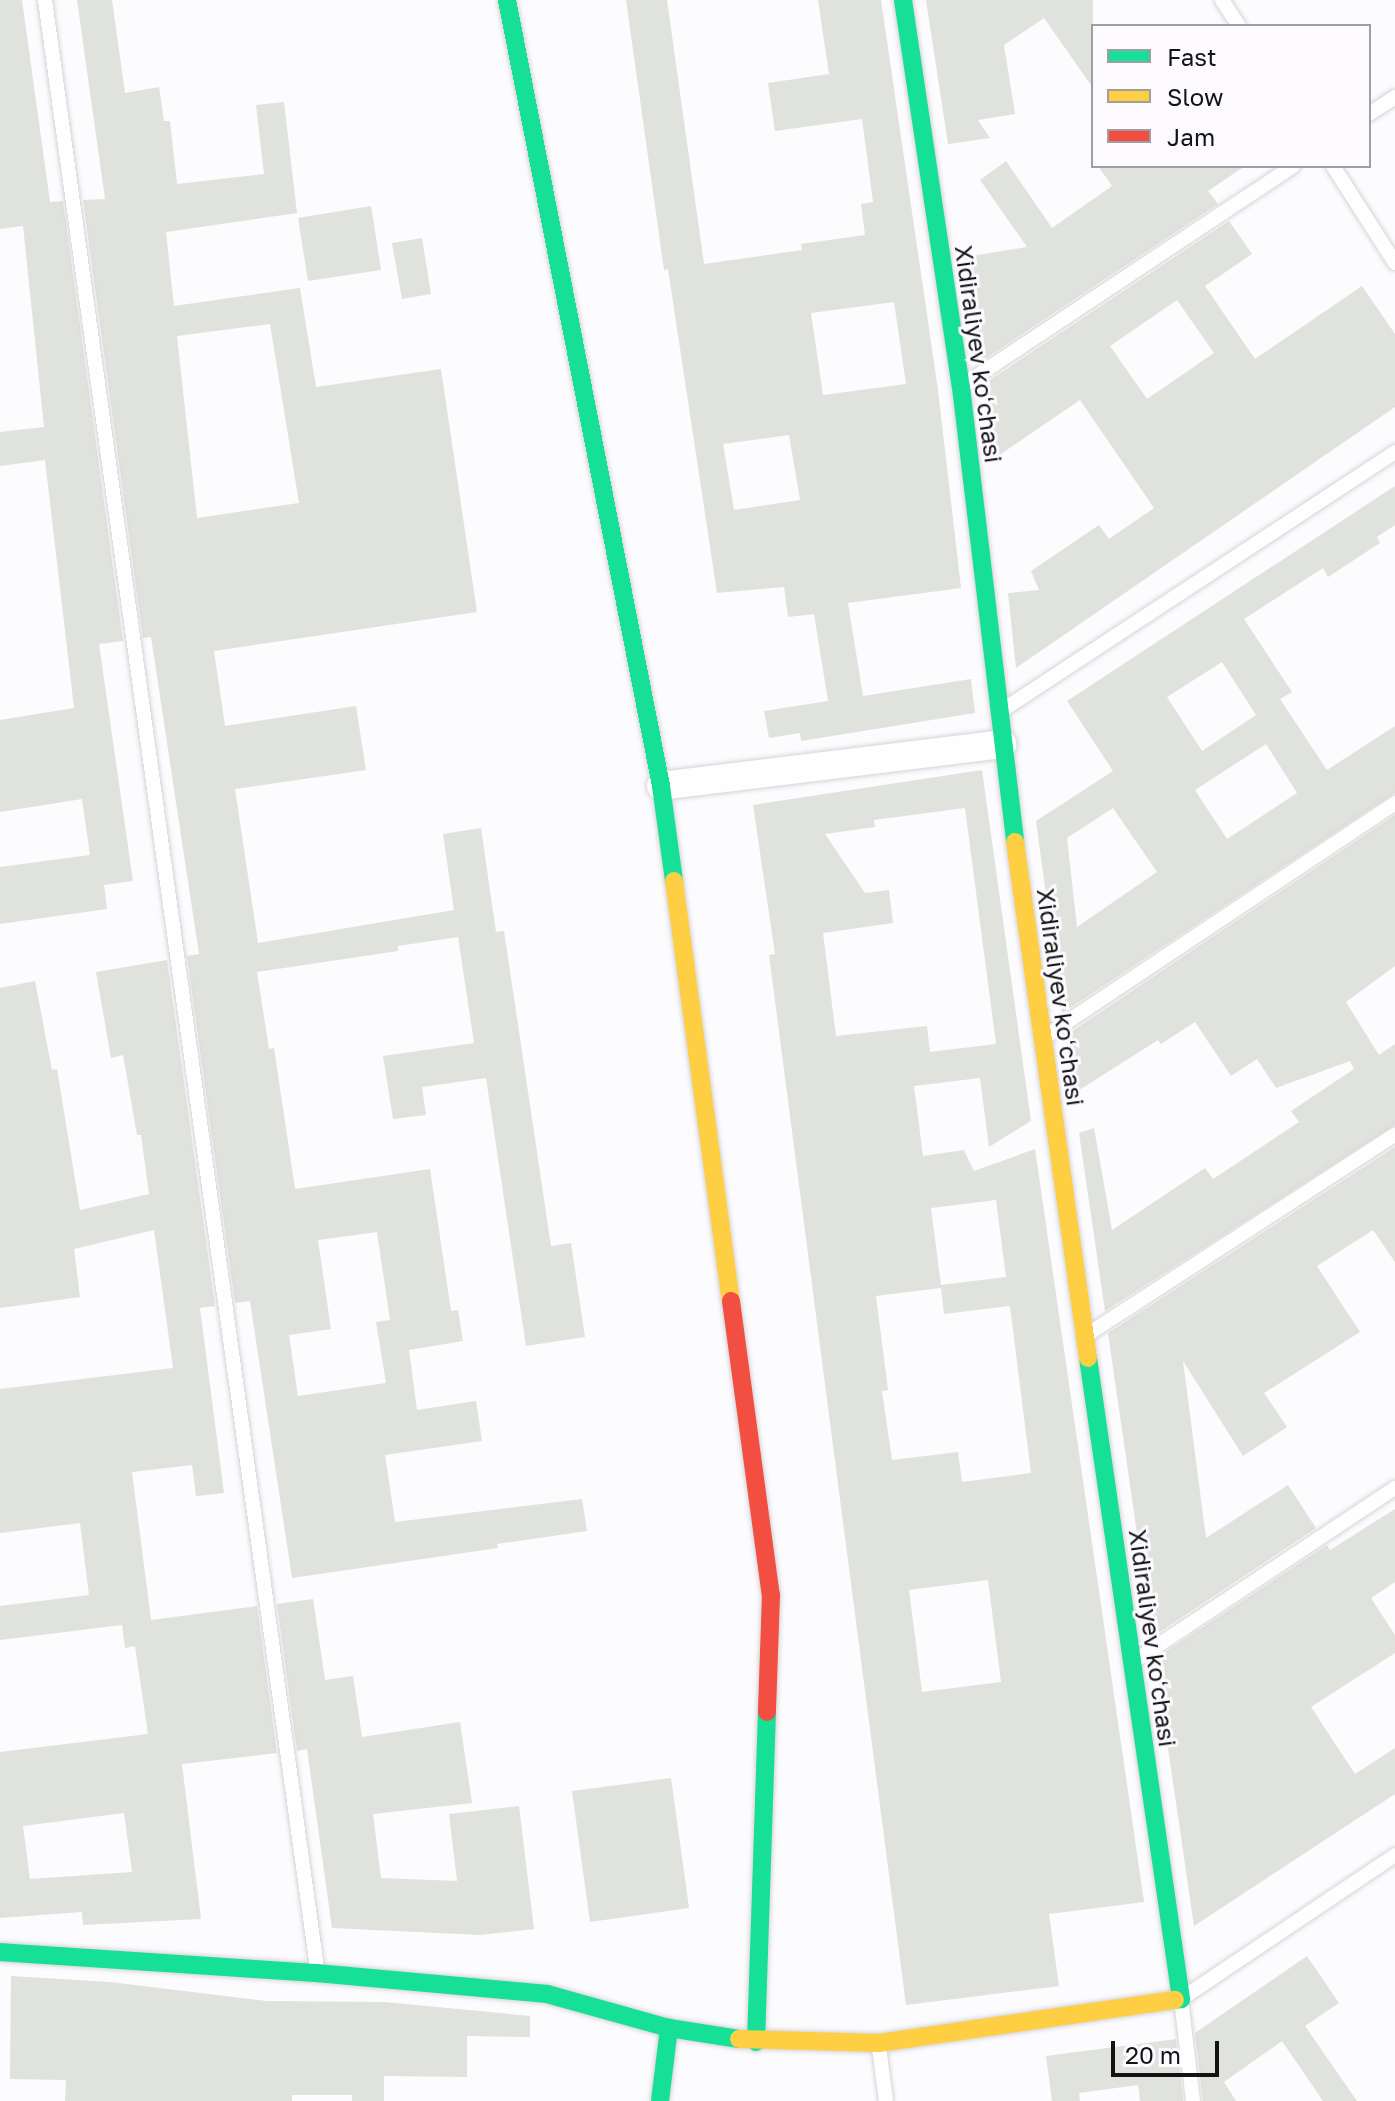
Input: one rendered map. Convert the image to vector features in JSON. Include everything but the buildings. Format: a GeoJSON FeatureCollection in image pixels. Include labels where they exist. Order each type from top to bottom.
{"type":"FeatureCollection","features":[{"type":"Feature","properties":{"kind":"street"},"geometry":{"type":"LineString","coordinates":[[507,0],[661,786],[771,1595],[756,2042]]}},
{"type":"Feature","properties":{"kind":"street","name":"Xidiraliyev koʻchasi"},"geometry":{"type":"LineString","coordinates":[[903,0],[961,387],[998,714],[1042,1039],[1181,1999]]}},
{"type":"Feature","properties":{"kind":"street"},"geometry":{"type":"LineString","coordinates":[[661,786],[1002,744]]}},
{"type":"Feature","properties":{"kind":"street"},"geometry":{"type":"LineString","coordinates":[[0,1952],[317,1973],[547,1994],[669,2028],[756,2042],[879,2043],[1181,1999]]}},
{"type":"Feature","properties":{"kind":"street"},"geometry":{"type":"LineString","coordinates":[[660,2101],[669,2028]]}},
{"type":"Feature","properties":{"kind":"lane"},"geometry":{"type":"LineString","coordinates":[[45,0],[317,1973]]}},
{"type":"Feature","properties":{"kind":"lane"},"geometry":{"type":"LineString","coordinates":[[1222,0],[1238,24]]}},
{"type":"Feature","properties":{"kind":"lane"},"geometry":{"type":"LineString","coordinates":[[1371,113],[1395,97]]}},
{"type":"Feature","properties":{"kind":"lane"},"geometry":{"type":"LineString","coordinates":[[961,387],[1290,168]]}},
{"type":"Feature","properties":{"kind":"lane"},"geometry":{"type":"LineString","coordinates":[[1334,168],[1395,263]]}},
{"type":"Feature","properties":{"kind":"lane"},"geometry":{"type":"LineString","coordinates":[[998,714],[1395,452]]}},
{"type":"Feature","properties":{"kind":"lane"},"geometry":{"type":"LineString","coordinates":[[1042,1039],[1395,803]]}},
{"type":"Feature","properties":{"kind":"lane"},"geometry":{"type":"LineString","coordinates":[[1084,1337],[1395,1135]]}},
{"type":"Feature","properties":{"kind":"lane"},"geometry":{"type":"LineString","coordinates":[[1132,1663],[1395,1488]]}},
{"type":"Feature","properties":{"kind":"lane"},"geometry":{"type":"LineString","coordinates":[[1193,2101],[1181,1999],[1395,1855]]}},
{"type":"Feature","properties":{"kind":"lane"},"geometry":{"type":"LineString","coordinates":[[879,2043],[886,2101]]}},
{"type":"Feature","properties":{"kind":"traffic: fast"},"geometry":{"type":"LineString","coordinates":[[507,0],[661,786],[674,881]]}},
{"type":"Feature","properties":{"kind":"traffic: fast"},"geometry":{"type":"LineString","coordinates":[[903,0],[961,387],[1015,842]]}},
{"type":"Feature","properties":{"kind":"traffic: fast"},"geometry":{"type":"LineString","coordinates":[[1088,1358],[1181,1999],[1175,2000]]}},
{"type":"Feature","properties":{"kind":"traffic: fast"},"geometry":{"type":"LineString","coordinates":[[756,2042],[767,1712]]}},
{"type":"Feature","properties":{"kind":"traffic: fast"},"geometry":{"type":"LineString","coordinates":[[0,1952],[317,1973],[547,1994],[669,2028],[739,2039]]}},
{"type":"Feature","properties":{"kind":"traffic: fast"},"geometry":{"type":"LineString","coordinates":[[660,2101],[669,2028]]}},
{"type":"Feature","properties":{"kind":"traffic: slow"},"geometry":{"type":"LineString","coordinates":[[1015,842],[1088,1358]]}},
{"type":"Feature","properties":{"kind":"traffic: slow"},"geometry":{"type":"LineString","coordinates":[[674,881],[731,1301]]}},
{"type":"Feature","properties":{"kind":"traffic: slow"},"geometry":{"type":"LineString","coordinates":[[739,2039],[879,2043],[1175,2000]]}},
{"type":"Feature","properties":{"kind":"traffic: jam"},"geometry":{"type":"LineString","coordinates":[[731,1301],[771,1595],[767,1712]]}}]}
